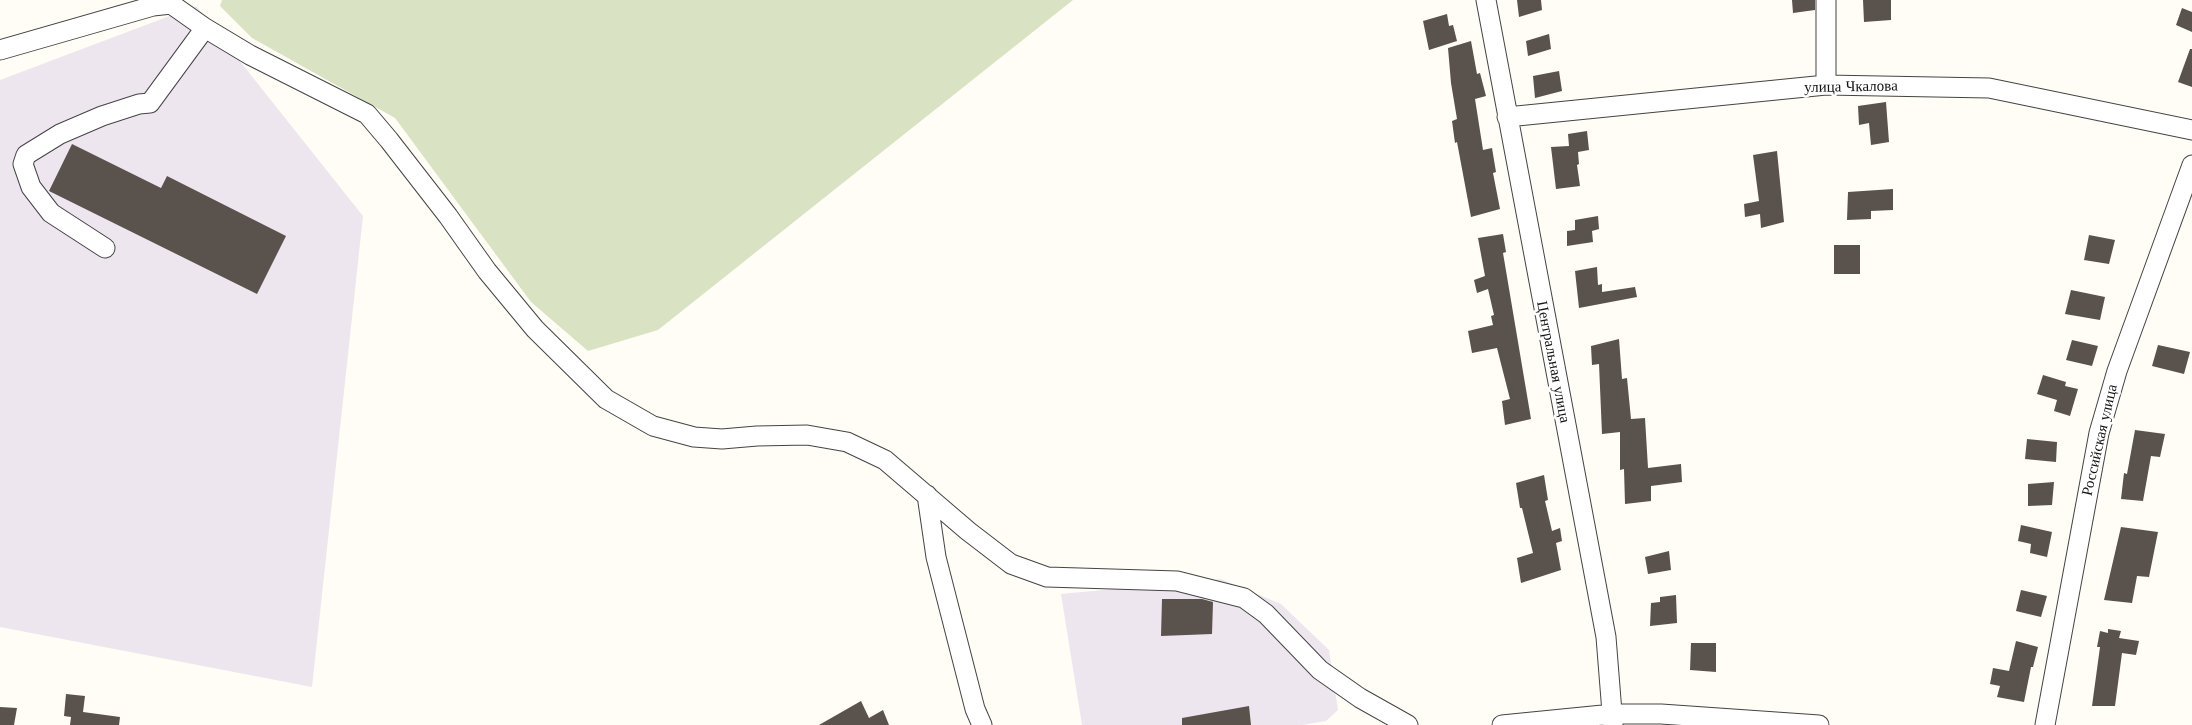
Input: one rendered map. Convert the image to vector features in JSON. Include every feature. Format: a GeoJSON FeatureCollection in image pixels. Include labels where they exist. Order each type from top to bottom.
{"type":"FeatureCollection","features":[{"type":"Feature","properties":{"kind":"street","name":"Центральная улица"},"geometry":{"type":"LineString","coordinates":[[1486,0],[1506,117],[1606,637],[1613,720]]}},
{"type":"Feature","properties":{"kind":"street"},"geometry":{"type":"LineString","coordinates":[[1826,0],[1826,85]]}},
{"type":"Feature","properties":{"kind":"street"},"geometry":{"type":"LineString","coordinates":[[0,50],[153,6],[171,4],[205,28],[250,55],[367,114],[390,140],[487,271],[535,329],[606,399],[653,426],[694,437],[722,440],[757,436],[807,436],[847,442],[886,460],[1011,564],[1047,577],[1176,581],[1244,598],[1266,614],[1320,670],[1360,698],[1408,725]]}},
{"type":"Feature","properties":{"kind":"street"},"geometry":{"type":"LineString","coordinates":[[106,248],[52,214],[31,187],[23,164],[26,155],[60,134],[102,116],[139,104],[150,103],[205,28]]}},
{"type":"Feature","properties":{"kind":"street","name":"улица Чкалова"},"geometry":{"type":"LineString","coordinates":[[1506,117],[1826,85],[1989,88],[2192,130]]}},
{"type":"Feature","properties":{"kind":"street","name":"Российская улица"},"geometry":{"type":"LineString","coordinates":[[2045,725],[2099,433],[2117,371],[2192,166]]}},
{"type":"Feature","properties":{"kind":"street"},"geometry":{"type":"LineString","coordinates":[[927,495],[936,557],[975,709],[982,725]]}},
{"type":"Feature","properties":{"kind":"street"},"geometry":{"type":"LineString","coordinates":[[1502,725],[1613,720],[1661,714],[1819,725]]}},
{"type":"Feature","properties":{"kind":"shaded area"},"geometry":{"type":"Polygon","coordinates":[[[196,6],[363,216],[312,687],[0,627],[0,80],[196,6]]]}},
{"type":"Feature","properties":{"kind":"shaded area"},"geometry":{"type":"Polygon","coordinates":[[[1221,579],[1281,604],[1329,650],[1338,710],[1326,721],[1302,725],[1082,725],[1061,594],[1221,579]]]}},
{"type":"Feature","properties":{"kind":"green space"},"geometry":{"type":"Polygon","coordinates":[[[222,0],[1073,0],[658,330],[588,351],[531,302],[395,118],[252,38],[220,6],[222,0]]]}},
{"type":"Feature","properties":{"kind":"building"},"geometry":{"type":"Polygon","coordinates":[[[1517,0],[1541,0],[1542,10],[1519,17],[1517,0]]]}},
{"type":"Feature","properties":{"kind":"building"},"geometry":{"type":"Polygon","coordinates":[[[1792,0],[1815,0],[1815,10],[1793,13],[1792,0]]]}},
{"type":"Feature","properties":{"kind":"building"},"geometry":{"type":"Polygon","coordinates":[[[1863,0],[1891,0],[1891,20],[1864,22],[1863,0]]]}},
{"type":"Feature","properties":{"kind":"building"},"geometry":{"type":"Polygon","coordinates":[[[2182,8],[2192,12],[2192,32],[2176,25],[2182,8]]]}},
{"type":"Feature","properties":{"kind":"building"},"geometry":{"type":"Polygon","coordinates":[[[1447,14],[1449,26],[1453,25],[1457,41],[1429,50],[1423,21],[1447,14]]]}},
{"type":"Feature","properties":{"kind":"building"},"geometry":{"type":"Polygon","coordinates":[[[1549,34],[1551,49],[1528,56],[1526,41],[1549,34]]]}},
{"type":"Feature","properties":{"kind":"building"},"geometry":{"type":"Polygon","coordinates":[[[1471,41],[1477,74],[1480,73],[1486,96],[1475,99],[1483,150],[1492,148],[1496,172],[1493,173],[1500,209],[1471,217],[1452,121],[1457,119],[1448,48],[1471,41]]]}},
{"type":"Feature","properties":{"kind":"building"},"geometry":{"type":"Polygon","coordinates":[[[2190,49],[2192,49],[2192,87],[2178,82],[2190,49]]]}},
{"type":"Feature","properties":{"kind":"building"},"geometry":{"type":"Polygon","coordinates":[[[1559,71],[1562,91],[1535,98],[1533,76],[1559,71]]]}},
{"type":"Feature","properties":{"kind":"building"},"geometry":{"type":"Polygon","coordinates":[[[1886,102],[1889,142],[1871,145],[1869,123],[1859,125],[1858,106],[1886,102]]]}},
{"type":"Feature","properties":{"kind":"building"},"geometry":{"type":"Polygon","coordinates":[[[1587,131],[1589,150],[1578,152],[1579,164],[1577,165],[1580,186],[1556,189],[1551,147],[1569,146],[1568,134],[1587,131]]]}},
{"type":"Feature","properties":{"kind":"building"},"geometry":{"type":"Polygon","coordinates":[[[72,144],[161,188],[167,176],[286,236],[257,294],[49,191],[72,144]]]}},
{"type":"Feature","properties":{"kind":"building"},"geometry":{"type":"Polygon","coordinates":[[[1777,151],[1784,222],[1761,228],[1760,214],[1745,217],[1744,204],[1759,201],[1753,155],[1777,151]]]}},
{"type":"Feature","properties":{"kind":"building"},"geometry":{"type":"Polygon","coordinates":[[[1893,189],[1893,210],[1871,211],[1871,219],[1847,220],[1848,192],[1893,189]]]}},
{"type":"Feature","properties":{"kind":"building"},"geometry":{"type":"Polygon","coordinates":[[[1598,216],[1599,229],[1592,231],[1593,242],[1567,246],[1567,231],[1575,230],[1575,220],[1598,216]]]}},
{"type":"Feature","properties":{"kind":"building"},"geometry":{"type":"Polygon","coordinates":[[[1503,234],[1506,252],[1503,253],[1531,419],[1505,425],[1502,401],[1510,399],[1497,348],[1472,353],[1468,331],[1493,325],[1491,316],[1494,315],[1488,289],[1477,293],[1474,280],[1485,276],[1478,238],[1503,234]]]}},
{"type":"Feature","properties":{"kind":"building"},"geometry":{"type":"Polygon","coordinates":[[[2089,235],[2115,240],[2109,264],[2084,260],[2089,235]]]}},
{"type":"Feature","properties":{"kind":"building"},"geometry":{"type":"Polygon","coordinates":[[[1834,245],[1860,245],[1860,274],[1834,274],[1834,245]]]}},
{"type":"Feature","properties":{"kind":"building"},"geometry":{"type":"Polygon","coordinates":[[[1597,267],[1598,285],[1602,284],[1602,292],[1635,287],[1637,297],[1579,308],[1575,271],[1597,267]]]}},
{"type":"Feature","properties":{"kind":"building"},"geometry":{"type":"Polygon","coordinates":[[[2071,290],[2105,297],[2100,320],[2065,314],[2071,290]]]}},
{"type":"Feature","properties":{"kind":"building"},"geometry":{"type":"Polygon","coordinates":[[[1619,339],[1622,379],[1627,378],[1631,419],[1645,418],[1648,468],[1681,464],[1682,482],[1651,486],[1651,501],[1625,504],[1624,469],[1620,470],[1620,432],[1602,434],[1599,364],[1592,365],[1591,346],[1619,339]]]}},
{"type":"Feature","properties":{"kind":"building"},"geometry":{"type":"Polygon","coordinates":[[[2072,340],[2098,346],[2092,366],[2066,360],[2072,340]]]}},
{"type":"Feature","properties":{"kind":"building"},"geometry":{"type":"Polygon","coordinates":[[[2158,345],[2190,352],[2184,374],[2152,366],[2158,345]]]}},
{"type":"Feature","properties":{"kind":"building"},"geometry":{"type":"Polygon","coordinates":[[[2043,375],[2066,382],[2065,386],[2078,389],[2070,416],[2054,411],[2057,400],[2037,394],[2043,375]]]}},
{"type":"Feature","properties":{"kind":"building"},"geometry":{"type":"Polygon","coordinates":[[[2135,430],[2165,434],[2160,457],[2151,456],[2143,501],[2121,499],[2124,473],[2127,474],[2135,430]]]}},
{"type":"Feature","properties":{"kind":"building"},"geometry":{"type":"Polygon","coordinates":[[[2027,439],[2057,442],[2056,462],[2025,459],[2027,439]]]}},
{"type":"Feature","properties":{"kind":"building"},"geometry":{"type":"Polygon","coordinates":[[[1544,475],[1548,500],[1545,501],[1552,531],[1560,528],[1562,541],[1556,543],[1561,570],[1521,583],[1517,558],[1533,553],[1522,508],[1520,508],[1516,483],[1544,475]]]}},
{"type":"Feature","properties":{"kind":"building"},"geometry":{"type":"Polygon","coordinates":[[[2054,482],[2052,505],[2028,506],[2028,484],[2054,482]]]}},
{"type":"Feature","properties":{"kind":"building"},"geometry":{"type":"Polygon","coordinates":[[[2021,525],[2052,532],[2047,557],[2030,553],[2031,544],[2018,541],[2021,525]]]}},
{"type":"Feature","properties":{"kind":"building"},"geometry":{"type":"Polygon","coordinates":[[[2121,527],[2158,532],[2149,577],[2137,576],[2132,603],[2104,600],[2121,527]]]}},
{"type":"Feature","properties":{"kind":"building"},"geometry":{"type":"Polygon","coordinates":[[[1669,551],[1671,570],[1648,574],[1645,557],[1669,551]]]}},
{"type":"Feature","properties":{"kind":"building"},"geometry":{"type":"Polygon","coordinates":[[[2021,590],[2047,596],[2041,617],[2016,611],[2021,590]]]}},
{"type":"Feature","properties":{"kind":"building"},"geometry":{"type":"Polygon","coordinates":[[[1676,595],[1677,623],[1650,626],[1651,603],[1660,602],[1660,597],[1676,595]]]}},
{"type":"Feature","properties":{"kind":"building"},"geometry":{"type":"Polygon","coordinates":[[[1162,599],[1202,599],[1213,602],[1212,634],[1161,636],[1162,599]]]}},
{"type":"Feature","properties":{"kind":"building"},"geometry":{"type":"Polygon","coordinates":[[[2108,629],[2121,631],[2119,638],[2139,641],[2136,655],[2122,653],[2115,706],[2092,706],[2100,647],[2097,647],[2100,631],[2108,633],[2108,629]]]}},
{"type":"Feature","properties":{"kind":"building"},"geometry":{"type":"Polygon","coordinates":[[[2016,641],[2038,647],[2033,667],[2031,667],[2024,702],[1997,697],[2000,686],[1990,684],[1993,668],[2009,671],[2016,641]]]}},
{"type":"Feature","properties":{"kind":"building"},"geometry":{"type":"Polygon","coordinates":[[[1691,643],[1716,643],[1716,672],[1690,670],[1691,643]]]}},
{"type":"Feature","properties":{"kind":"building"},"geometry":{"type":"Polygon","coordinates":[[[66,694],[85,696],[83,712],[120,717],[119,725],[70,725],[71,717],[64,716],[66,694]]]}},
{"type":"Feature","properties":{"kind":"building"},"geometry":{"type":"Polygon","coordinates":[[[861,701],[869,718],[883,710],[889,725],[819,725],[861,701]]]}},
{"type":"Feature","properties":{"kind":"building"},"geometry":{"type":"Polygon","coordinates":[[[1249,706],[1251,725],[1182,725],[1182,718],[1249,706]]]}},
{"type":"Feature","properties":{"kind":"building"},"geometry":{"type":"Polygon","coordinates":[[[0,707],[17,708],[14,725],[0,725],[0,707]]]}}]}
